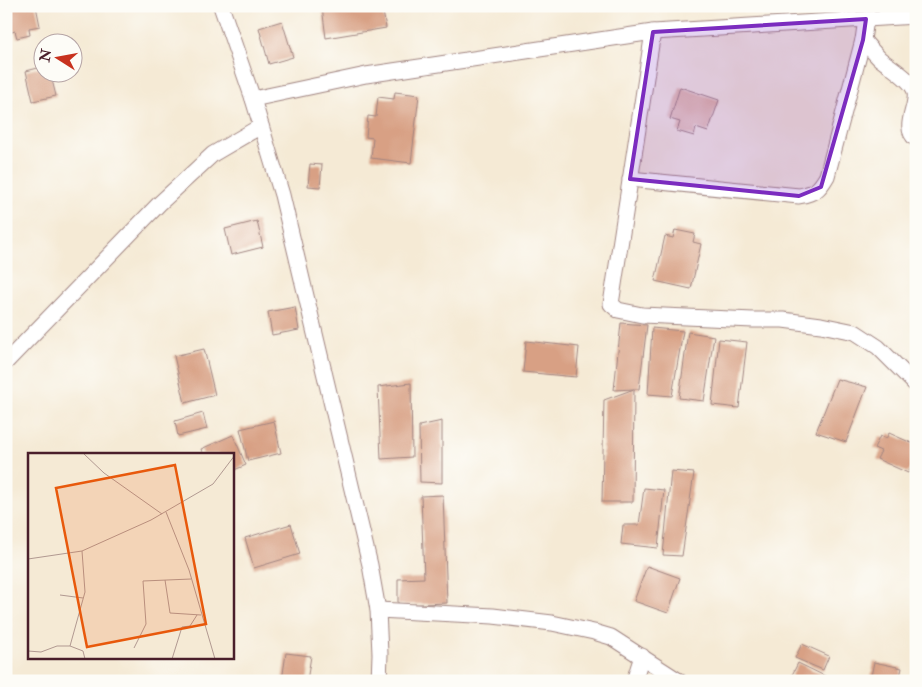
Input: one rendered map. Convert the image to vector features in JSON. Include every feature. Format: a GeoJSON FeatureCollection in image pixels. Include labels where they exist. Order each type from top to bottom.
{"type":"FeatureCollection","features":[{"type":"Feature","properties":{"kind":"street"},"geometry":{"type":"LineString","coordinates":[[221,6],[253,99],[286,214],[370,565],[378,610],[379,681]]}},
{"type":"Feature","properties":{"kind":"street"},"geometry":{"type":"LineString","coordinates":[[253,99],[366,75],[507,52],[653,32],[916,16]]}},
{"type":"Feature","properties":{"kind":"street"},"geometry":{"type":"LineString","coordinates":[[630,179],[799,196],[811,193],[821,187],[827,176],[863,40],[866,19]]}},
{"type":"Feature","properties":{"kind":"street"},"geometry":{"type":"LineString","coordinates":[[653,32],[611,304],[618,310],[642,315],[783,320],[821,324],[855,332],[878,347],[916,385]]}},
{"type":"Feature","properties":{"kind":"street"},"geometry":{"type":"LineString","coordinates":[[863,40],[879,58],[908,81],[915,91],[915,101],[909,124],[912,136],[916,139]]}},
{"type":"Feature","properties":{"kind":"street"},"geometry":{"type":"LineString","coordinates":[[6,362],[159,204],[212,154],[261,126]]}},
{"type":"Feature","properties":{"kind":"street"},"geometry":{"type":"LineString","coordinates":[[378,610],[493,616],[552,623],[594,632],[611,637],[680,681]]}},
{"type":"Feature","properties":{"kind":"street"},"geometry":{"type":"LineString","coordinates":[[634,681],[642,656]]}},
{"type":"Feature","properties":{"kind":"highlighted area"},"geometry":{"type":"Polygon","coordinates":[[[866,19],[863,40],[821,187],[799,196],[630,179],[653,32],[866,19]]]}},
{"type":"Feature","properties":{"kind":"building"},"geometry":{"type":"Polygon","coordinates":[[[6,6],[36,6],[40,26],[29,28],[30,35],[17,38],[15,31],[6,34],[6,6]]]}},
{"type":"Feature","properties":{"kind":"building"},"geometry":{"type":"Polygon","coordinates":[[[382,6],[386,28],[326,38],[322,7],[382,6]]]}},
{"type":"Feature","properties":{"kind":"building"},"geometry":{"type":"Polygon","coordinates":[[[282,21],[293,57],[269,64],[259,28],[282,21]]]}},
{"type":"Feature","properties":{"kind":"building"},"geometry":{"type":"Polygon","coordinates":[[[32,70],[32,82],[52,82],[56,96],[33,101],[26,71],[32,70]]]}},
{"type":"Feature","properties":{"kind":"building"},"geometry":{"type":"Polygon","coordinates":[[[680,87],[719,100],[708,132],[696,128],[694,136],[677,131],[680,122],[670,119],[680,87]]]}},
{"type":"Feature","properties":{"kind":"building"},"geometry":{"type":"Polygon","coordinates":[[[395,92],[419,95],[411,163],[371,158],[373,138],[366,137],[368,116],[376,117],[378,97],[394,99],[395,92]]]}},
{"type":"Feature","properties":{"kind":"building"},"geometry":{"type":"Polygon","coordinates":[[[310,164],[322,165],[320,187],[308,186],[310,164]]]}},
{"type":"Feature","properties":{"kind":"building"},"geometry":{"type":"Polygon","coordinates":[[[257,221],[263,247],[231,255],[225,229],[257,221]]]}},
{"type":"Feature","properties":{"kind":"building"},"geometry":{"type":"Polygon","coordinates":[[[675,230],[695,234],[693,242],[701,244],[691,289],[655,281],[665,236],[673,238],[675,230]]]}},
{"type":"Feature","properties":{"kind":"building"},"geometry":{"type":"Polygon","coordinates":[[[295,307],[299,330],[272,335],[268,312],[295,307]]]}},
{"type":"Feature","properties":{"kind":"building"},"geometry":{"type":"Polygon","coordinates":[[[621,323],[647,325],[639,389],[614,390],[621,323]]]}},
{"type":"Feature","properties":{"kind":"building"},"geometry":{"type":"Polygon","coordinates":[[[652,328],[683,331],[672,396],[648,394],[652,328]]]}},
{"type":"Feature","properties":{"kind":"building"},"geometry":{"type":"Polygon","coordinates":[[[688,332],[714,336],[704,401],[679,398],[688,332]]]}},
{"type":"Feature","properties":{"kind":"building"},"geometry":{"type":"Polygon","coordinates":[[[719,339],[747,342],[739,408],[712,405],[719,339]]]}},
{"type":"Feature","properties":{"kind":"building"},"geometry":{"type":"Polygon","coordinates":[[[526,341],[579,347],[576,377],[523,372],[526,341]]]}},
{"type":"Feature","properties":{"kind":"building"},"geometry":{"type":"Polygon","coordinates":[[[204,349],[215,395],[185,403],[174,356],[204,349]]]}},
{"type":"Feature","properties":{"kind":"building"},"geometry":{"type":"Polygon","coordinates":[[[837,379],[867,387],[846,442],[816,432],[837,379]]]}},
{"type":"Feature","properties":{"kind":"building"},"geometry":{"type":"Polygon","coordinates":[[[411,383],[412,457],[381,459],[378,387],[411,383]]]}},
{"type":"Feature","properties":{"kind":"building"},"geometry":{"type":"Polygon","coordinates":[[[634,389],[633,502],[602,502],[604,400],[634,389]]]}},
{"type":"Feature","properties":{"kind":"building"},"geometry":{"type":"Polygon","coordinates":[[[203,413],[207,429],[178,436],[175,421],[203,413]]]}},
{"type":"Feature","properties":{"kind":"building"},"geometry":{"type":"Polygon","coordinates":[[[274,421],[281,453],[248,461],[240,429],[274,421]]]}},
{"type":"Feature","properties":{"kind":"building"},"geometry":{"type":"Polygon","coordinates":[[[442,421],[442,483],[420,482],[419,426],[442,421]]]}},
{"type":"Feature","properties":{"kind":"building"},"geometry":{"type":"Polygon","coordinates":[[[889,433],[916,445],[916,456],[908,473],[877,459],[881,451],[874,448],[880,436],[886,439],[889,433]]]}},
{"type":"Feature","properties":{"kind":"building"},"geometry":{"type":"Polygon","coordinates":[[[233,435],[246,465],[234,470],[234,453],[203,453],[201,449],[233,435]]]}},
{"type":"Feature","properties":{"kind":"building"},"geometry":{"type":"Polygon","coordinates":[[[671,471],[694,473],[682,556],[663,555],[671,471]]]}},
{"type":"Feature","properties":{"kind":"building"},"geometry":{"type":"Polygon","coordinates":[[[644,488],[664,490],[658,548],[621,544],[623,525],[639,525],[644,488]]]}},
{"type":"Feature","properties":{"kind":"building"},"geometry":{"type":"Polygon","coordinates":[[[443,495],[447,603],[398,605],[398,579],[424,578],[421,496],[443,495]]]}},
{"type":"Feature","properties":{"kind":"building"},"geometry":{"type":"Polygon","coordinates":[[[291,524],[300,554],[254,568],[245,538],[291,524]]]}},
{"type":"Feature","properties":{"kind":"building"},"geometry":{"type":"Polygon","coordinates":[[[647,566],[680,578],[668,613],[634,601],[647,566]]]}},
{"type":"Feature","properties":{"kind":"building"},"geometry":{"type":"Polygon","coordinates":[[[802,644],[829,656],[823,670],[795,658],[802,644]]]}},
{"type":"Feature","properties":{"kind":"building"},"geometry":{"type":"Polygon","coordinates":[[[286,653],[311,656],[307,681],[282,681],[286,653]]]}},
{"type":"Feature","properties":{"kind":"building"},"geometry":{"type":"Polygon","coordinates":[[[874,662],[902,668],[899,681],[870,681],[874,662]]]}},
{"type":"Feature","properties":{"kind":"building"},"geometry":{"type":"Polygon","coordinates":[[[798,663],[831,679],[830,681],[789,681],[798,663]]]}}]}
